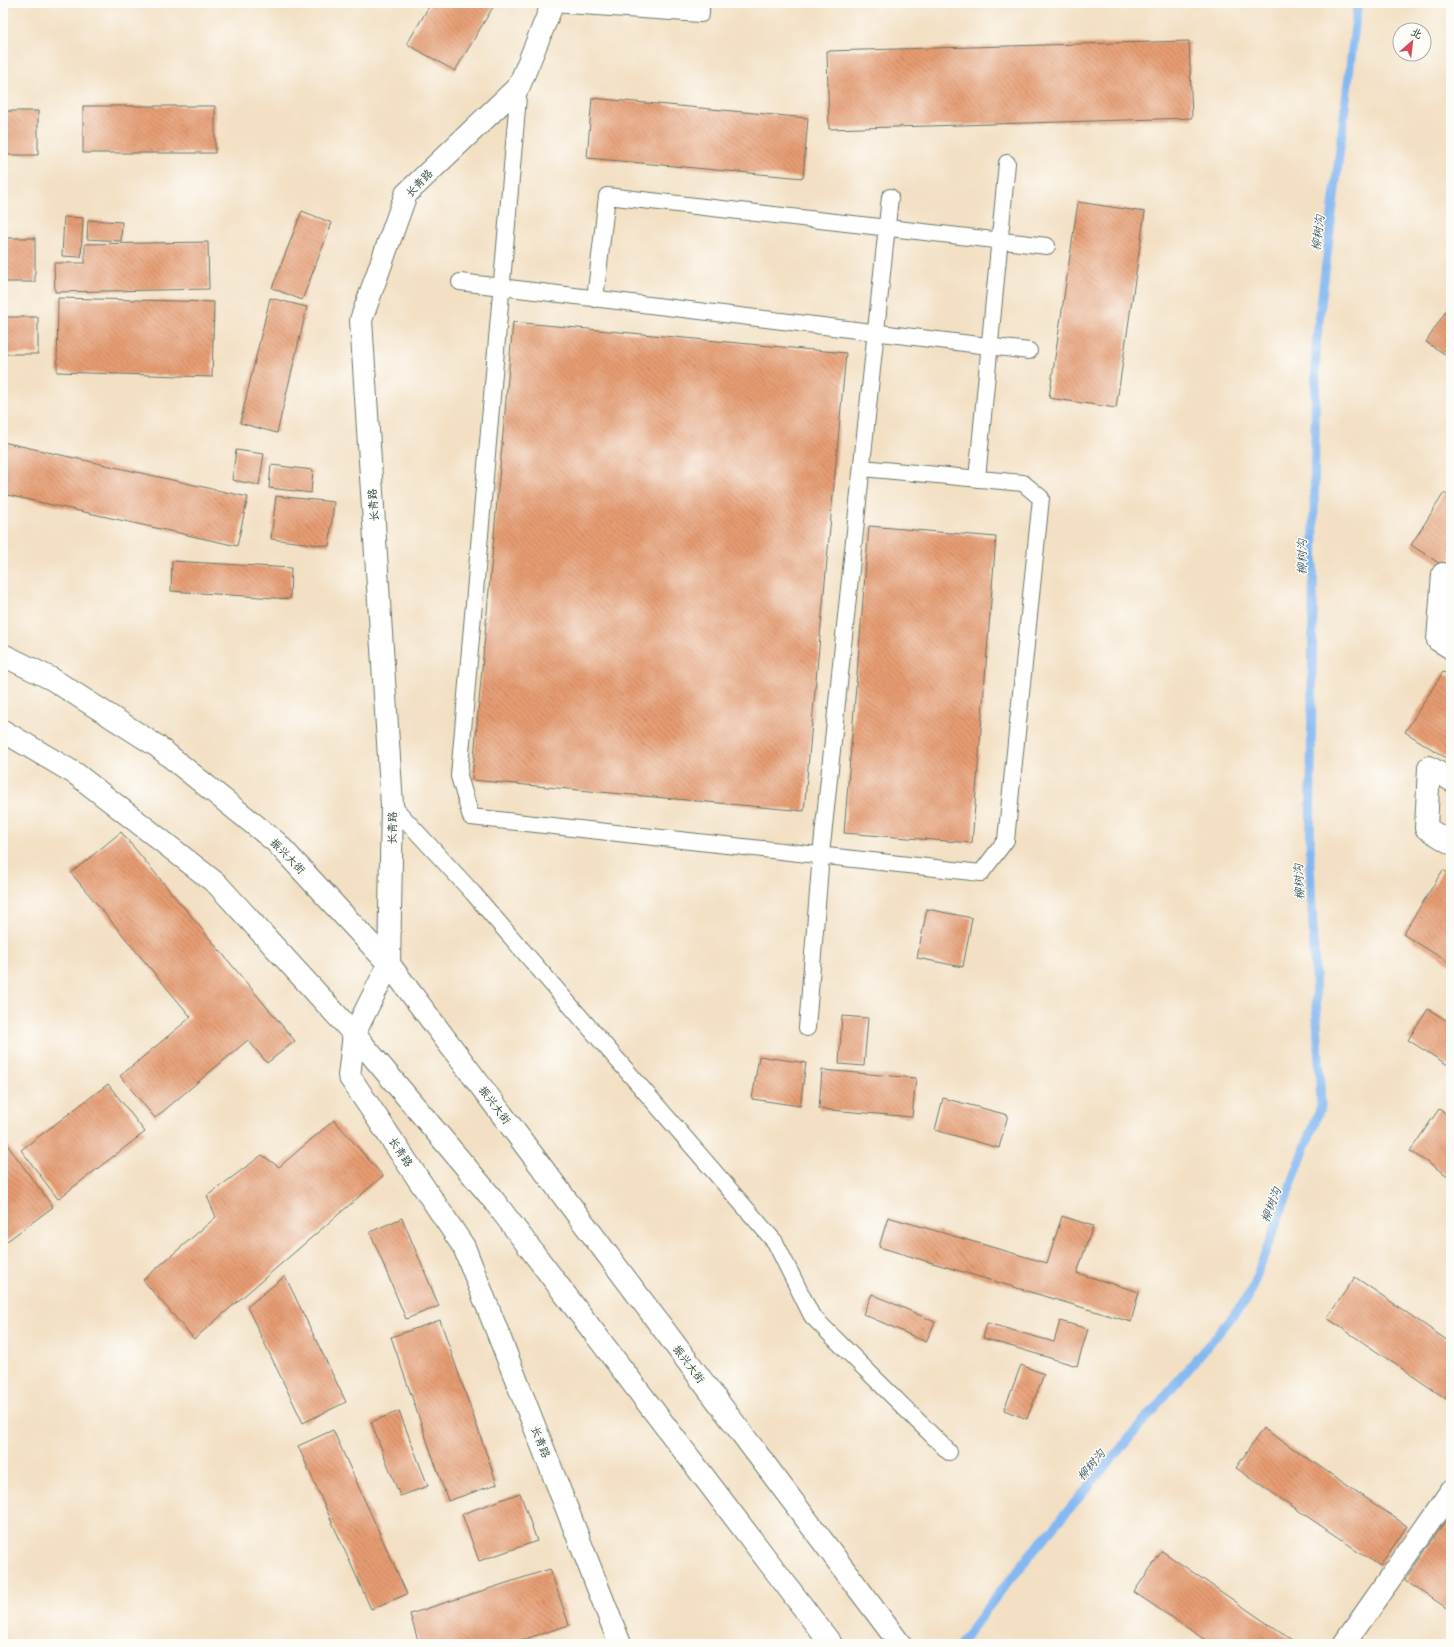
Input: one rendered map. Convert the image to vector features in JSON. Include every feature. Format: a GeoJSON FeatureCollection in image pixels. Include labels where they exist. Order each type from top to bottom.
{"type":"FeatureCollection","features":[{"type":"Feature","properties":{"kind":"street","name":"长青路"},"geometry":{"type":"LineString","coordinates":[[553,4],[520,86],[406,194],[361,320],[392,805],[389,964],[354,1034],[350,1076],[464,1247],[620,1644]]}},
{"type":"Feature","properties":{"kind":"street"},"geometry":{"type":"LineString","coordinates":[[1451,579],[1444,574],[1438,640],[1451,648]]}},
{"type":"Feature","properties":{"kind":"street","name":"振兴大街"},"geometry":{"type":"LineString","coordinates":[[3,655],[52,679],[157,746],[276,842],[389,964],[900,1644]]}},
{"type":"Feature","properties":{"kind":"street"},"geometry":{"type":"LineString","coordinates":[[3,731],[76,774],[217,884],[354,1034],[492,1197],[831,1644]]}},
{"type":"Feature","properties":{"kind":"street"},"geometry":{"type":"LineString","coordinates":[[1451,780],[1430,767],[1426,828],[1451,844]]}},
{"type":"Feature","properties":{"kind":"street"},"geometry":{"type":"LineString","coordinates":[[1344,1644],[1451,1491]]}},
{"type":"Feature","properties":{"kind":"lane"},"geometry":{"type":"LineString","coordinates":[[553,4],[701,14],[701,3]]}},
{"type":"Feature","properties":{"kind":"lane"},"geometry":{"type":"LineString","coordinates":[[520,86],[459,776],[471,817],[981,872],[1006,840],[1041,498],[1023,483],[862,468]]}},
{"type":"Feature","properties":{"kind":"lane"},"geometry":{"type":"LineString","coordinates":[[977,479],[1007,163]]}},
{"type":"Feature","properties":{"kind":"lane"},"geometry":{"type":"LineString","coordinates":[[595,299],[607,196],[1048,246]]}},
{"type":"Feature","properties":{"kind":"lane"},"geometry":{"type":"LineString","coordinates":[[807,1028],[821,855],[890,196]]}},
{"type":"Feature","properties":{"kind":"lane"},"geometry":{"type":"LineString","coordinates":[[460,282],[1029,351]]}},
{"type":"Feature","properties":{"kind":"lane"},"geometry":{"type":"LineString","coordinates":[[392,805],[473,892],[775,1242],[812,1316],[949,1452]]}},
{"type":"Feature","properties":{"kind":"building"},"geometry":{"type":"Polygon","coordinates":[[[431,3],[494,3],[455,71],[407,44],[431,3]]]}},
{"type":"Feature","properties":{"kind":"building"},"geometry":{"type":"Polygon","coordinates":[[[1189,41],[1192,118],[829,129],[827,51],[1189,41]]]}},
{"type":"Feature","properties":{"kind":"building"},"geometry":{"type":"Polygon","coordinates":[[[592,98],[808,118],[803,178],[587,158],[592,98]]]}},
{"type":"Feature","properties":{"kind":"building"},"geometry":{"type":"Polygon","coordinates":[[[83,106],[215,106],[215,153],[83,153],[83,106]]]}},
{"type":"Feature","properties":{"kind":"building"},"geometry":{"type":"Polygon","coordinates":[[[3,111],[38,111],[38,155],[3,155],[3,111]]]}},
{"type":"Feature","properties":{"kind":"building"},"geometry":{"type":"Polygon","coordinates":[[[1078,202],[1145,212],[1116,408],[1049,398],[1078,202]]]}},
{"type":"Feature","properties":{"kind":"building"},"geometry":{"type":"Polygon","coordinates":[[[302,211],[332,223],[302,300],[272,288],[302,211]]]}},
{"type":"Feature","properties":{"kind":"building"},"geometry":{"type":"Polygon","coordinates":[[[64,217],[83,218],[81,257],[62,256],[64,217]]]}},
{"type":"Feature","properties":{"kind":"building"},"geometry":{"type":"Polygon","coordinates":[[[88,220],[122,222],[121,241],[87,239],[88,220]]]}},
{"type":"Feature","properties":{"kind":"building"},"geometry":{"type":"Polygon","coordinates":[[[3,238],[35,238],[35,282],[3,282],[3,238]]]}},
{"type":"Feature","properties":{"kind":"building"},"geometry":{"type":"Polygon","coordinates":[[[208,242],[209,289],[55,292],[54,263],[85,263],[85,244],[208,242]]]}},
{"type":"Feature","properties":{"kind":"building"},"geometry":{"type":"Polygon","coordinates":[[[58,298],[214,302],[212,377],[57,372],[58,298]]]}},
{"type":"Feature","properties":{"kind":"building"},"geometry":{"type":"Polygon","coordinates":[[[270,298],[307,307],[277,433],[240,423],[270,298]]]}},
{"type":"Feature","properties":{"kind":"building"},"geometry":{"type":"Polygon","coordinates":[[[1451,303],[1451,358],[1426,342],[1451,303]]]}},
{"type":"Feature","properties":{"kind":"building"},"geometry":{"type":"Polygon","coordinates":[[[3,317],[38,317],[38,354],[3,354],[3,317]]]}},
{"type":"Feature","properties":{"kind":"building"},"geometry":{"type":"Polygon","coordinates":[[[513,322],[846,353],[804,811],[472,780],[513,322]]]}},
{"type":"Feature","properties":{"kind":"building"},"geometry":{"type":"Polygon","coordinates":[[[3,442],[248,497],[237,546],[3,494],[3,442]]]}},
{"type":"Feature","properties":{"kind":"building"},"geometry":{"type":"Polygon","coordinates":[[[236,450],[264,454],[259,485],[232,480],[236,450]]]}},
{"type":"Feature","properties":{"kind":"building"},"geometry":{"type":"Polygon","coordinates":[[[271,465],[313,470],[311,493],[269,488],[271,465]]]}},
{"type":"Feature","properties":{"kind":"building"},"geometry":{"type":"Polygon","coordinates":[[[1444,493],[1451,498],[1451,571],[1411,545],[1444,493]]]}},
{"type":"Feature","properties":{"kind":"building"},"geometry":{"type":"Polygon","coordinates":[[[276,496],[334,502],[329,546],[271,539],[276,496]]]}},
{"type":"Feature","properties":{"kind":"building"},"geometry":{"type":"Polygon","coordinates":[[[869,526],[996,537],[972,843],[844,833],[869,526]]]}},
{"type":"Feature","properties":{"kind":"building"},"geometry":{"type":"Polygon","coordinates":[[[172,561],[291,568],[290,599],[171,591],[172,561]]]}},
{"type":"Feature","properties":{"kind":"building"},"geometry":{"type":"Polygon","coordinates":[[[1443,672],[1451,676],[1451,761],[1405,732],[1443,672]]]}},
{"type":"Feature","properties":{"kind":"building"},"geometry":{"type":"Polygon","coordinates":[[[121,832],[295,1041],[267,1063],[248,1040],[155,1118],[120,1076],[191,1017],[71,873],[121,832]]]}},
{"type":"Feature","properties":{"kind":"building"},"geometry":{"type":"Polygon","coordinates":[[[1443,870],[1451,875],[1451,964],[1403,934],[1443,870]]]}},
{"type":"Feature","properties":{"kind":"building"},"geometry":{"type":"Polygon","coordinates":[[[927,909],[972,918],[963,967],[917,958],[927,909]]]}},
{"type":"Feature","properties":{"kind":"building"},"geometry":{"type":"Polygon","coordinates":[[[1428,1009],[1451,1023],[1451,1067],[1408,1040],[1428,1009]]]}},
{"type":"Feature","properties":{"kind":"building"},"geometry":{"type":"Polygon","coordinates":[[[842,1016],[868,1018],[864,1066],[839,1064],[842,1016]]]}},
{"type":"Feature","properties":{"kind":"building"},"geometry":{"type":"Polygon","coordinates":[[[759,1056],[806,1063],[800,1106],[752,1099],[759,1056]]]}},
{"type":"Feature","properties":{"kind":"building"},"geometry":{"type":"Polygon","coordinates":[[[822,1070],[916,1078],[912,1117],[819,1109],[822,1070]]]}},
{"type":"Feature","properties":{"kind":"building"},"geometry":{"type":"Polygon","coordinates":[[[108,1084],[145,1132],[58,1199],[21,1150],[108,1084]]]}},
{"type":"Feature","properties":{"kind":"building"},"geometry":{"type":"Polygon","coordinates":[[[943,1098],[1008,1115],[999,1148],[935,1130],[943,1098]]]}},
{"type":"Feature","properties":{"kind":"building"},"geometry":{"type":"Polygon","coordinates":[[[1439,1109],[1451,1117],[1451,1178],[1410,1151],[1439,1109]]]}},
{"type":"Feature","properties":{"kind":"building"},"geometry":{"type":"Polygon","coordinates":[[[334,1120],[383,1176],[194,1339],[143,1280],[216,1217],[207,1196],[262,1155],[279,1167],[334,1120]]]}},
{"type":"Feature","properties":{"kind":"building"},"geometry":{"type":"Polygon","coordinates":[[[3,1139],[53,1207],[3,1244],[3,1139]]]}},
{"type":"Feature","properties":{"kind":"building"},"geometry":{"type":"Polygon","coordinates":[[[1062,1216],[1093,1226],[1077,1273],[1139,1292],[1131,1322],[879,1247],[888,1217],[1047,1263],[1062,1216]]]}},
{"type":"Feature","properties":{"kind":"building"},"geometry":{"type":"Polygon","coordinates":[[[402,1218],[439,1306],[406,1319],[370,1232],[402,1218]]]}},
{"type":"Feature","properties":{"kind":"building"},"geometry":{"type":"Polygon","coordinates":[[[285,1276],[346,1402],[303,1423],[247,1307],[285,1276]]]}},
{"type":"Feature","properties":{"kind":"building"},"geometry":{"type":"Polygon","coordinates":[[[1355,1277],[1451,1343],[1451,1402],[1327,1318],[1355,1277]]]}},
{"type":"Feature","properties":{"kind":"building"},"geometry":{"type":"Polygon","coordinates":[[[872,1294],[935,1322],[926,1342],[863,1314],[872,1294]]]}},
{"type":"Feature","properties":{"kind":"building"},"geometry":{"type":"Polygon","coordinates":[[[440,1320],[497,1484],[448,1501],[391,1337],[440,1320]]]}},
{"type":"Feature","properties":{"kind":"building"},"geometry":{"type":"Polygon","coordinates":[[[1060,1321],[1088,1329],[1077,1366],[983,1338],[987,1323],[1054,1342],[1060,1321]]]}},
{"type":"Feature","properties":{"kind":"building"},"geometry":{"type":"Polygon","coordinates":[[[1021,1365],[1044,1374],[1027,1419],[1004,1410],[1021,1365]]]}},
{"type":"Feature","properties":{"kind":"building"},"geometry":{"type":"Polygon","coordinates":[[[399,1411],[428,1486],[400,1496],[371,1422],[399,1411]]]}},
{"type":"Feature","properties":{"kind":"building"},"geometry":{"type":"Polygon","coordinates":[[[1263,1428],[1407,1526],[1380,1566],[1236,1468],[1263,1428]]]}},
{"type":"Feature","properties":{"kind":"building"},"geometry":{"type":"Polygon","coordinates":[[[333,1430],[407,1594],[371,1609],[298,1446],[333,1430]]]}},
{"type":"Feature","properties":{"kind":"building"},"geometry":{"type":"Polygon","coordinates":[[[520,1493],[537,1541],[479,1561],[462,1514],[520,1493]]]}},
{"type":"Feature","properties":{"kind":"building"},"geometry":{"type":"Polygon","coordinates":[[[1449,1516],[1451,1517],[1451,1611],[1405,1580],[1449,1516]]]}},
{"type":"Feature","properties":{"kind":"building"},"geometry":{"type":"Polygon","coordinates":[[[1162,1551],[1297,1644],[1211,1644],[1134,1592],[1162,1551]]]}},
{"type":"Feature","properties":{"kind":"building"},"geometry":{"type":"Polygon","coordinates":[[[550,1569],[569,1625],[509,1644],[419,1644],[410,1614],[550,1569]]]}},
{"type":"Feature","properties":{"kind":"waterway","name":"柳树沟"},"geometry":{"type":"LineString","coordinates":[[960,1644],[1010,1579],[1248,1298],[1321,1106],[1310,863],[1316,345],[1357,9],[1356,3]]}}]}
